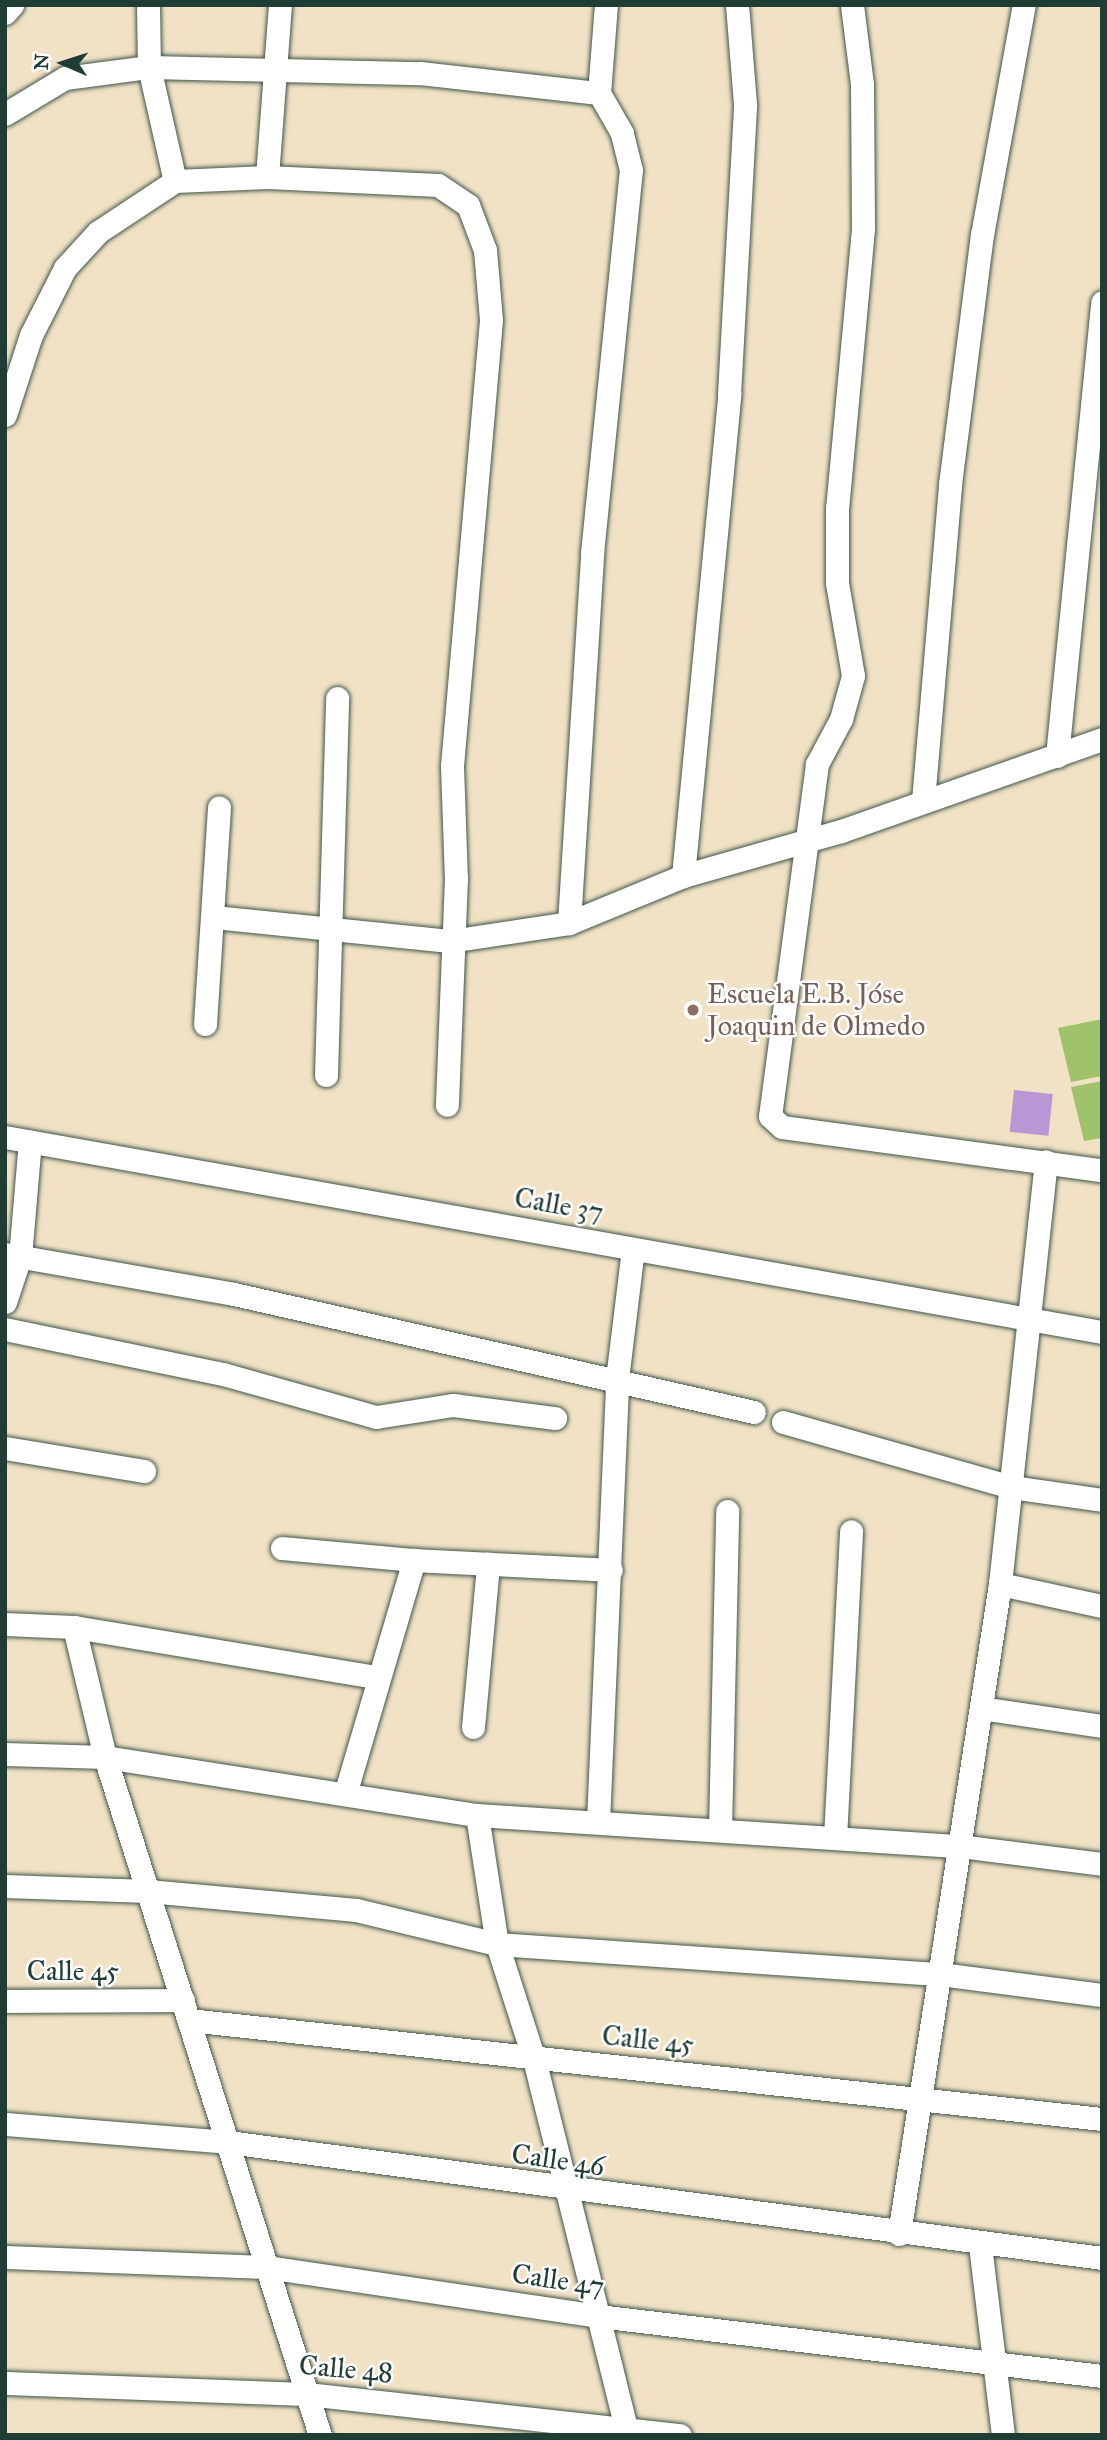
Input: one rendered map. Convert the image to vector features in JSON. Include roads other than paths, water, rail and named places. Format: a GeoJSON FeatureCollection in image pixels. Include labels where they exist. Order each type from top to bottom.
{"type":"FeatureCollection","features":[{"type":"Feature","properties":{"kind":"street"},"geometry":{"type":"LineString","coordinates":[[5,13],[12,5]]}},
{"type":"Feature","properties":{"kind":"street"},"geometry":{"type":"LineString","coordinates":[[148,5],[149,66],[174,181]]}},
{"type":"Feature","properties":{"kind":"street"},"geometry":{"type":"LineString","coordinates":[[267,177],[280,5]]}},
{"type":"Feature","properties":{"kind":"street"},"geometry":{"type":"LineString","coordinates":[[569,923],[592,552],[631,170],[622,133],[599,93],[606,5]]}},
{"type":"Feature","properties":{"kind":"street"},"geometry":{"type":"LineString","coordinates":[[684,876],[730,380],[745,104],[737,5]]}},
{"type":"Feature","properties":{"kind":"street"},"geometry":{"type":"LineString","coordinates":[[852,5],[862,84],[863,229],[837,507],[837,583],[853,676],[841,719],[817,764],[803,844],[770,1116],[775,1123],[1102,1170]]}},
{"type":"Feature","properties":{"kind":"street"},"geometry":{"type":"LineString","coordinates":[[923,801],[950,484],[982,235],[1024,5]]}},
{"type":"Feature","properties":{"kind":"street"},"geometry":{"type":"LineString","coordinates":[[5,114],[65,78],[149,66],[273,71],[421,72],[599,93]]}},
{"type":"Feature","properties":{"kind":"street"},"geometry":{"type":"LineString","coordinates":[[5,415],[31,335],[65,268],[98,232],[174,181],[267,177],[438,184],[468,205],[485,250],[491,320],[459,656],[447,1105]]}},
{"type":"Feature","properties":{"kind":"street"},"geometry":{"type":"LineString","coordinates":[[1057,756],[1095,467],[1102,302]]}},
{"type":"Feature","properties":{"kind":"street"},"geometry":{"type":"LineString","coordinates":[[327,1075],[337,698]]}},
{"type":"Feature","properties":{"kind":"street"},"geometry":{"type":"LineString","coordinates":[[214,917],[450,941],[569,923],[684,876],[803,844],[1102,738]]}},
{"type":"Feature","properties":{"kind":"street"},"geometry":{"type":"LineString","coordinates":[[205,1024],[219,807]]}},
{"type":"Feature","properties":{"kind":"street","name":"Calle 37"},"geometry":{"type":"LineString","coordinates":[[5,1137],[1102,1332]]}},
{"type":"Feature","properties":{"kind":"street"},"geometry":{"type":"LineString","coordinates":[[5,1302],[30,1141]]}},
{"type":"Feature","properties":{"kind":"street"},"geometry":{"type":"LineString","coordinates":[[899,2234],[1000,1584],[1046,1161]]}},
{"type":"Feature","properties":{"kind":"street"},"geometry":{"type":"LineString","coordinates":[[598,1822],[611,1570],[617,1379],[633,1249]]}},
{"type":"Feature","properties":{"kind":"street"},"geometry":{"type":"LineString","coordinates":[[13,1255],[234,1294],[422,1342],[617,1379],[754,1412]]}},
{"type":"Feature","properties":{"kind":"street"},"geometry":{"type":"LineString","coordinates":[[5,1329],[223,1374],[376,1417],[453,1405],[555,1418]]}},
{"type":"Feature","properties":{"kind":"street"},"geometry":{"type":"LineString","coordinates":[[783,1422],[1011,1487],[1102,1500]]}},
{"type":"Feature","properties":{"kind":"street"},"geometry":{"type":"LineString","coordinates":[[5,1448],[144,1471]]}},
{"type":"Feature","properties":{"kind":"street"},"geometry":{"type":"LineString","coordinates":[[720,1830],[727,1511]]}},
{"type":"Feature","properties":{"kind":"street"},"geometry":{"type":"LineString","coordinates":[[835,1838],[851,1531]]}},
{"type":"Feature","properties":{"kind":"street"},"geometry":{"type":"LineString","coordinates":[[282,1548],[414,1560],[611,1570]]}},
{"type":"Feature","properties":{"kind":"street"},"geometry":{"type":"LineString","coordinates":[[346,1791],[375,1677],[414,1560]]}},
{"type":"Feature","properties":{"kind":"street"},"geometry":{"type":"LineString","coordinates":[[473,1727],[488,1564]]}},
{"type":"Feature","properties":{"kind":"street"},"geometry":{"type":"LineString","coordinates":[[1000,1584],[1102,1606]]}},
{"type":"Feature","properties":{"kind":"street"},"geometry":{"type":"LineString","coordinates":[[5,1624],[74,1627],[375,1677]]}},
{"type":"Feature","properties":{"kind":"street"},"geometry":{"type":"LineString","coordinates":[[74,1627],[105,1757],[320,2435]]}},
{"type":"Feature","properties":{"kind":"street"},"geometry":{"type":"LineString","coordinates":[[981,1708],[1102,1726]]}},
{"type":"Feature","properties":{"kind":"street"},"geometry":{"type":"LineString","coordinates":[[5,1754],[105,1757],[346,1791],[477,1815],[960,1846],[1102,1864]]}},
{"type":"Feature","properties":{"kind":"street"},"geometry":{"type":"LineString","coordinates":[[477,1815],[497,1944],[534,2059],[628,2432]]}},
{"type":"Feature","properties":{"kind":"street"},"geometry":{"type":"LineString","coordinates":[[5,1886],[148,1891],[356,1910],[497,1944],[940,1974],[1102,1995]]}},
{"type":"Feature","properties":{"kind":"street","name":"Calle 45"},"geometry":{"type":"LineString","coordinates":[[5,2001],[186,2010],[534,2059],[920,2097],[1102,2119]]}},
{"type":"Feature","properties":{"kind":"street","name":"Calle 46"},"geometry":{"type":"LineString","coordinates":[[5,2124],[228,2142],[568,2192],[1102,2258]]}},
{"type":"Feature","properties":{"kind":"street"},"geometry":{"type":"LineString","coordinates":[[980,2245],[1003,2435]]}},
{"type":"Feature","properties":{"kind":"street","name":"Calle 47"},"geometry":{"type":"LineString","coordinates":[[5,2257],[267,2267],[598,2316],[1102,2376]]}},
{"type":"Feature","properties":{"kind":"street","name":"Calle 48"},"geometry":{"type":"LineString","coordinates":[[5,2383],[307,2394],[628,2432],[680,2435]]}},
{"type":"Feature","properties":{"kind":"place","name":"Escuela E.B. Jóse Joaquin de Olmedo"},"geometry":{"type":"Point","coordinates":[693,1010]}}]}
